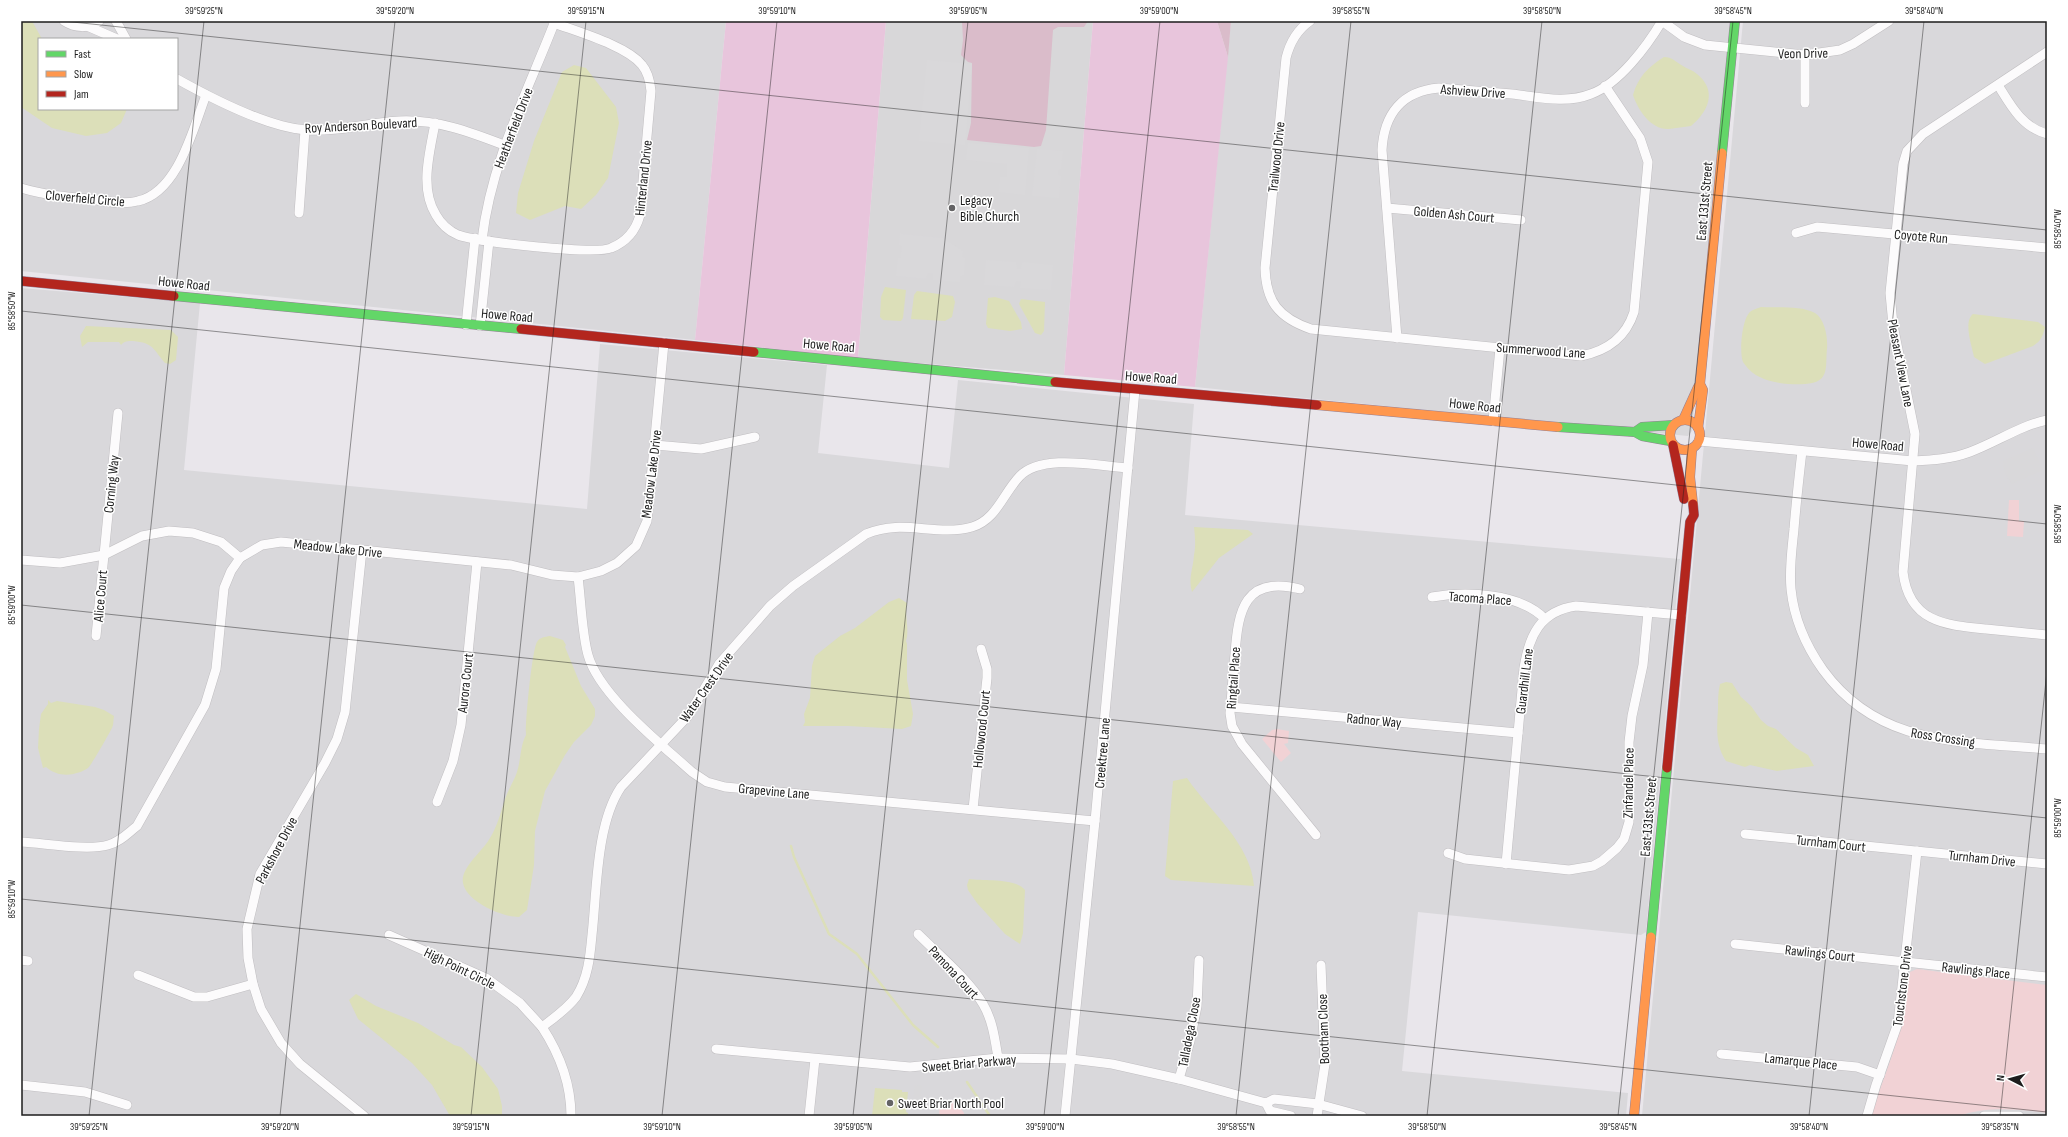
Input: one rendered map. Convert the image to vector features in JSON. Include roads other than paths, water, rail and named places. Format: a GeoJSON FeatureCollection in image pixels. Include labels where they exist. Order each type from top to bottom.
{"type":"FeatureCollection","features":[{"type":"Feature","properties":{"kind":"street"},"geometry":{"type":"LineString","coordinates":[[64,21],[75,26],[86,26],[99,21]]}},
{"type":"Feature","properties":{"kind":"street"},"geometry":{"type":"LineString","coordinates":[[116,21],[125,38]]}},
{"type":"Feature","properties":{"kind":"street","name":"Trailwood Drive"},"geometry":{"type":"LineString","coordinates":[[1272,301],[1268,290],[1265,268],[1286,58],[1293,39],[1298,31],[1310,21]]}},
{"type":"Feature","properties":{"kind":"street","name":"Veon Drive"},"geometry":{"type":"LineString","coordinates":[[1662,21],[1695,42],[1712,47],[1805,55],[1840,50],[1889,21]]}},
{"type":"Feature","properties":{"kind":"street","name":"Ashview Drive"},"geometry":{"type":"LineString","coordinates":[[1397,338],[1382,150],[1384,132],[1391,114],[1398,105],[1411,96],[1424,90],[1439,88],[1566,99],[1592,94],[1605,86],[1624,70],[1647,45],[1662,21]]}},
{"type":"Feature","properties":{"kind":"street","name":"East 131st Street"},"geometry":{"type":"LineString","coordinates":[[1698,428],[1703,390],[1700,384],[1735,21]]}},
{"type":"Feature","properties":{"kind":"street","name":"Heatherfield Drive"},"geometry":{"type":"LineString","coordinates":[[466,325],[488,200],[504,145],[555,22]]}},
{"type":"Feature","properties":{"kind":"street","name":"Hinterland Drive"},"geometry":{"type":"LineString","coordinates":[[435,123],[426,182],[432,208],[441,223],[448,229],[457,234],[482,240],[594,251],[611,248],[625,239],[635,228],[640,215],[651,91],[647,73],[642,64],[632,55],[555,22]]}},
{"type":"Feature","properties":{"kind":"street"},"geometry":{"type":"LineString","coordinates":[[86,26],[115,38]]}},
{"type":"Feature","properties":{"kind":"street","name":"Pleasant View Lane"},"geometry":{"type":"LineString","coordinates":[[2047,52],[1923,134],[1907,151],[1900,176],[1889,303],[1914,427],[1913,461],[1903,572],[1906,590],[1914,604],[1927,616],[1944,624],[2047,635]]}},
{"type":"Feature","properties":{"kind":"street"},"geometry":{"type":"LineString","coordinates":[[1805,55],[1805,103]]}},
{"type":"Feature","properties":{"kind":"street","name":"Roy Anderson Boulevard"},"geometry":{"type":"LineString","coordinates":[[178,79],[206,95],[276,123],[305,130],[329,130],[398,121],[435,123],[457,128],[504,145]]}},
{"type":"Feature","properties":{"kind":"street"},"geometry":{"type":"LineString","coordinates":[[1998,85],[2023,121],[2039,132],[2047,134]]}},
{"type":"Feature","properties":{"kind":"street","name":"Summerwood Lane"},"geometry":{"type":"LineString","coordinates":[[1272,301],[1287,318],[1311,329],[1581,356],[1594,353],[1615,342],[1624,334],[1631,322],[1634,312],[1648,162],[1640,138],[1605,86]]}},
{"type":"Feature","properties":{"kind":"street","name":"Cloverfield Circle"},"geometry":{"type":"LineString","coordinates":[[21,188],[42,194],[113,202],[136,202],[147,198],[156,193],[171,178],[178,165],[206,95]]}},
{"type":"Feature","properties":{"kind":"street"},"geometry":{"type":"LineString","coordinates":[[299,213],[305,130]]}},
{"type":"Feature","properties":{"kind":"street","name":"Golden Ash Court"},"geometry":{"type":"LineString","coordinates":[[1387,208],[1521,220]]}},
{"type":"Feature","properties":{"kind":"street","name":"Coyote Run"},"geometry":{"type":"LineString","coordinates":[[1796,233],[1818,227],[2047,248]]}},
{"type":"Feature","properties":{"kind":"street","name":"Heatherfield Drive"},"geometry":{"type":"LineString","coordinates":[[480,326],[482,240]]}},
{"type":"Feature","properties":{"kind":"street","name":"Howe Road"},"geometry":{"type":"LineString","coordinates":[[21,281],[1135,390],[1221,396],[1604,431],[1636,432],[1642,436],[1672,443]]}},
{"type":"Feature","properties":{"kind":"street","name":"Meadow Lake Drive"},"geometry":{"type":"LineString","coordinates":[[21,842],[96,847],[109,845],[121,839],[137,826],[205,705],[216,669],[224,588],[231,571],[240,558],[262,545],[281,542],[511,565],[552,575],[578,577],[601,571],[617,563],[636,546],[647,521],[656,445],[664,343]]}},
{"type":"Feature","properties":{"kind":"street"},"geometry":{"type":"LineString","coordinates":[[1493,421],[1500,348]]}},
{"type":"Feature","properties":{"kind":"street","name":"East 131st Street"},"geometry":{"type":"LineString","coordinates":[[1684,420],[1692,402],[1695,389],[1700,384]]}},
{"type":"Feature","properties":{"kind":"street","name":"Creektree Lane"},"geometry":{"type":"LineString","coordinates":[[1065,1116],[1096,821],[1135,390]]}},
{"type":"Feature","properties":{"kind":"street","name":"Corning Way"},"geometry":{"type":"LineString","coordinates":[[104,555],[118,413]]}},
{"type":"Feature","properties":{"kind":"street"},"geometry":{"type":"LineString","coordinates":[[1684,420],[1692,422],[1698,428],[1699,440],[1692,449],[1682,451],[1672,443],[1670,430],[1674,425],[1684,420]]}},
{"type":"Feature","properties":{"kind":"street","name":"Howe Road"},"geometry":{"type":"LineString","coordinates":[[1699,440],[1913,461],[1945,459],[1958,456],[2016,430],[2047,420]]}},
{"type":"Feature","properties":{"kind":"street","name":"Howe Road"},"geometry":{"type":"LineString","coordinates":[[1636,432],[1642,427],[1674,425]]}},
{"type":"Feature","properties":{"kind":"street"},"geometry":{"type":"LineString","coordinates":[[656,445],[701,449],[755,437]]}},
{"type":"Feature","properties":{"kind":"street","name":"East 131st Street"},"geometry":{"type":"LineString","coordinates":[[1672,443],[1684,494],[1686,516],[1690,522]]}},
{"type":"Feature","properties":{"kind":"street","name":"East 131st Street"},"geometry":{"type":"LineString","coordinates":[[1634,1116],[1690,522],[1694,514],[1690,477],[1692,449]]}},
{"type":"Feature","properties":{"kind":"street","name":"Ross Crossing"},"geometry":{"type":"LineString","coordinates":[[1802,451],[1790,566],[1791,589],[1798,622],[1805,641],[1814,658],[1834,685],[1847,697],[1877,719],[1913,734],[1940,739],[2047,749]]}},
{"type":"Feature","properties":{"kind":"street","name":"Water Crest Drive"},"geometry":{"type":"LineString","coordinates":[[542,1027],[563,1011],[572,1001],[583,984],[590,958],[603,830],[608,812],[621,787],[688,716],[719,664],[770,606],[793,586],[866,534],[878,529],[898,526],[947,530],[973,527],[994,513],[1019,476],[1035,466],[1058,462],[1128,468]]}},
{"type":"Feature","properties":{"kind":"street"},"geometry":{"type":"LineString","coordinates":[[21,560],[60,563],[104,555],[142,536],[169,531],[193,533],[221,542],[240,558]]}},
{"type":"Feature","properties":{"kind":"street","name":"Parkshore Drive"},"geometry":{"type":"LineString","coordinates":[[362,550],[345,712],[337,739],[325,763],[260,874],[247,929],[248,958],[253,984],[261,1009],[281,1042],[300,1064],[364,1116]]}},
{"type":"Feature","properties":{"kind":"street","name":"Alice Court"},"geometry":{"type":"LineString","coordinates":[[96,636],[104,555]]}},
{"type":"Feature","properties":{"kind":"street","name":"Aurora Court"},"geometry":{"type":"LineString","coordinates":[[437,802],[453,761],[461,724],[477,562]]}},
{"type":"Feature","properties":{"kind":"street","name":"Grapevine Lane"},"geometry":{"type":"LineString","coordinates":[[578,577],[588,655],[597,676],[613,698],[692,772],[707,782],[725,786],[1096,821]]}},
{"type":"Feature","properties":{"kind":"street","name":"Ringtail Place"},"geometry":{"type":"LineString","coordinates":[[1300,589],[1286,585],[1270,585],[1256,592],[1244,606],[1237,623],[1231,707],[1232,726],[1242,744],[1316,835]]}},
{"type":"Feature","properties":{"kind":"street","name":"Tacoma Place"},"geometry":{"type":"LineString","coordinates":[[1432,597],[1458,594],[1514,599],[1528,605],[1545,619]]}},
{"type":"Feature","properties":{"kind":"street","name":"Guardhill Lane"},"geometry":{"type":"LineString","coordinates":[[1506,864],[1526,651],[1534,631],[1545,619],[1559,610],[1576,606],[1681,615]]}},
{"type":"Feature","properties":{"kind":"street","name":"Zinfandel Place"},"geometry":{"type":"LineString","coordinates":[[1448,853],[1465,859],[1569,870],[1586,868],[1607,858],[1624,839],[1628,822],[1629,742],[1632,716],[1643,665],[1648,612]]}},
{"type":"Feature","properties":{"kind":"street","name":"Hollowood Court"},"geometry":{"type":"LineString","coordinates":[[973,810],[986,678],[986,669],[981,649]]}},
{"type":"Feature","properties":{"kind":"street","name":"Radnor Way"},"geometry":{"type":"LineString","coordinates":[[1231,707],[1518,734]]}},
{"type":"Feature","properties":{"kind":"street","name":"Turnham Court"},"geometry":{"type":"LineString","coordinates":[[1745,834],[1917,851]]}},
{"type":"Feature","properties":{"kind":"street","name":"Turnham Drive"},"geometry":{"type":"LineString","coordinates":[[1917,851],[2047,864]]}},
{"type":"Feature","properties":{"kind":"street","name":"Touchstone Drive"},"geometry":{"type":"LineString","coordinates":[[1867,1116],[1898,1023],[1917,851]]}},
{"type":"Feature","properties":{"kind":"street","name":"Pamona Court"},"geometry":{"type":"LineString","coordinates":[[918,934],[975,993],[984,1005],[993,1028],[998,1058]]}},
{"type":"Feature","properties":{"kind":"street","name":"High Point Circle"},"geometry":{"type":"LineString","coordinates":[[389,935],[486,978],[520,1003],[542,1027]]}},
{"type":"Feature","properties":{"kind":"street","name":"Rawlings Court"},"geometry":{"type":"LineString","coordinates":[[1735,944],[1905,962]]}},
{"type":"Feature","properties":{"kind":"street","name":"Talladega Close"},"geometry":{"type":"LineString","coordinates":[[1179,1079],[1190,1041],[1197,1006],[1199,960]]}},
{"type":"Feature","properties":{"kind":"street","name":"Rawlings Place"},"geometry":{"type":"LineString","coordinates":[[1905,962],[2047,978]]}},
{"type":"Feature","properties":{"kind":"street","name":"Bootham Close"},"geometry":{"type":"LineString","coordinates":[[1317,1116],[1325,1064],[1321,965]]}},
{"type":"Feature","properties":{"kind":"street"},"geometry":{"type":"LineString","coordinates":[[138,976],[194,997],[207,997],[253,984]]}},
{"type":"Feature","properties":{"kind":"street"},"geometry":{"type":"LineString","coordinates":[[542,1027],[549,1038],[564,1073],[571,1116]]}},
{"type":"Feature","properties":{"kind":"street","name":"Sweet Briar Parkway"},"geometry":{"type":"LineString","coordinates":[[716,1049],[910,1067],[998,1058],[1071,1059],[1112,1064],[1179,1079],[1266,1103],[1274,1099],[1318,1104],[1362,1116]]}},
{"type":"Feature","properties":{"kind":"street","name":"Lamarque Place"},"geometry":{"type":"LineString","coordinates":[[1721,1054],[1857,1067],[1880,1075]]}},
{"type":"Feature","properties":{"kind":"street"},"geometry":{"type":"LineString","coordinates":[[809,1116],[815,1059]]}},
{"type":"Feature","properties":{"kind":"street"},"geometry":{"type":"LineString","coordinates":[[21,1085],[85,1092],[127,1105]]}},
{"type":"Feature","properties":{"kind":"street","name":"Sweet Briar Parkway"},"geometry":{"type":"LineString","coordinates":[[1266,1103],[1270,1110],[1291,1116]]}},
{"type":"Feature","properties":{"kind":"street"},"geometry":{"type":"LineString","coordinates":[[1984,1116],[2019,1116]]}},
{"type":"Feature","properties":{"kind":"waterway"},"geometry":{"type":"LineString","coordinates":[[791,846],[794,857],[829,934],[857,954],[913,1025],[938,1047]]}},
{"type":"Feature","properties":{"kind":"waterway"},"geometry":{"type":"LineString","coordinates":[[967,1082],[990,1116]]}},
{"type":"Feature","properties":{"kind":"place","name":"Legacy Bible Church"},"geometry":{"type":"Point","coordinates":[952,208]}},
{"type":"Feature","properties":{"kind":"place","name":"Sweet Briar North Pool"},"geometry":{"type":"Point","coordinates":[890,1103]}}]}
